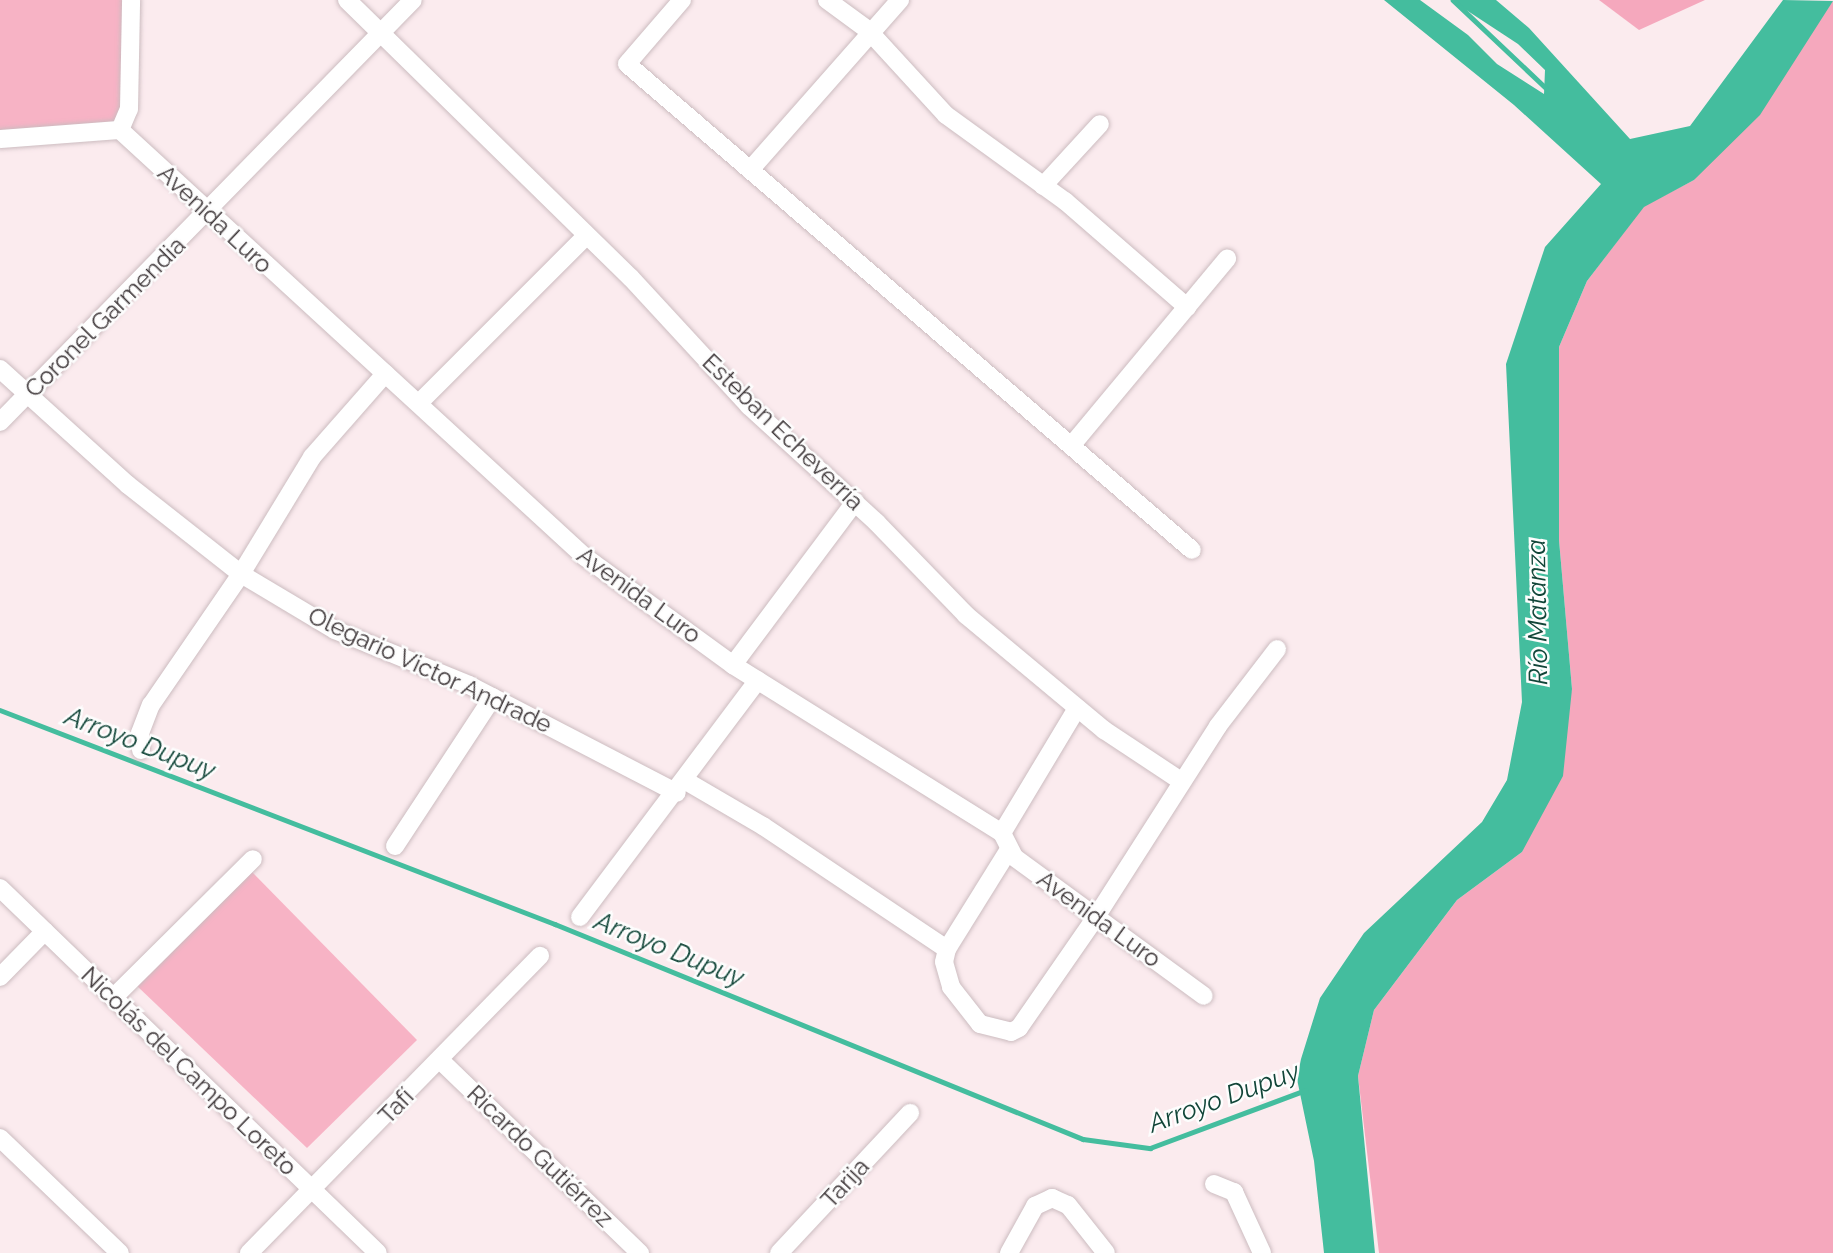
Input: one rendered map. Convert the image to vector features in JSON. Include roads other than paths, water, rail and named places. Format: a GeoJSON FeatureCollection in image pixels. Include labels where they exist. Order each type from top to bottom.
{"type":"FeatureCollection","features":[{"type":"Feature","properties":{"kind":"street"},"geometry":{"type":"LineString","coordinates":[[0,139],[120,130],[129,109],[131,0]]}},
{"type":"Feature","properties":{"kind":"street","name":"Esteban Echeverría"},"geometry":{"type":"LineString","coordinates":[[347,0],[651,297],[749,406],[855,502],[974,622],[1077,708],[1181,781]]}},
{"type":"Feature","properties":{"kind":"street","name":"Coronel Garmendia"},"geometry":{"type":"LineString","coordinates":[[0,422],[208,215],[413,0]]}},
{"type":"Feature","properties":{"kind":"street"},"geometry":{"type":"LineString","coordinates":[[682,0],[626,64],[1192,550]]}},
{"type":"Feature","properties":{"kind":"street"},"geometry":{"type":"LineString","coordinates":[[827,0],[870,33],[946,116],[1043,186],[1187,307]]}},
{"type":"Feature","properties":{"kind":"street"},"geometry":{"type":"LineString","coordinates":[[750,170],[900,0]]}},
{"type":"Feature","properties":{"kind":"street"},"geometry":{"type":"LineString","coordinates":[[1043,186],[1100,124]]}},
{"type":"Feature","properties":{"kind":"street","name":"Avenida Luro"},"geometry":{"type":"LineString","coordinates":[[120,130],[208,215],[419,403],[570,544],[733,664],[1002,833]]}},
{"type":"Feature","properties":{"kind":"street"},"geometry":{"type":"LineString","coordinates":[[419,403],[586,236]]}},
{"type":"Feature","properties":{"kind":"street"},"geometry":{"type":"LineString","coordinates":[[1071,446],[1227,259]]}},
{"type":"Feature","properties":{"kind":"street","name":"Olegario Victor Andrade"},"geometry":{"type":"LineString","coordinates":[[0,369],[128,485],[241,574],[357,641],[493,697],[747,815],[947,949]]}},
{"type":"Feature","properties":{"kind":"street"},"geometry":{"type":"LineString","coordinates":[[141,750],[140,733],[151,705],[241,574],[312,457],[385,374]]}},
{"type":"Feature","properties":{"kind":"street"},"geometry":{"type":"LineString","coordinates":[[733,664],[855,502]]}},
{"type":"Feature","properties":{"kind":"street"},"geometry":{"type":"LineString","coordinates":[[1077,708],[1002,833],[1008,850],[947,949],[945,975],[979,1024],[1003,1033],[1019,1028],[1096,917],[1181,781],[1277,649]]}},
{"type":"Feature","properties":{"kind":"street"},"geometry":{"type":"LineString","coordinates":[[580,917],[682,787],[758,680]]}},
{"type":"Feature","properties":{"kind":"street"},"geometry":{"type":"LineString","coordinates":[[395,846],[493,697]]}},
{"type":"Feature","properties":{"kind":"street","name":"Avenida Luro"},"geometry":{"type":"LineString","coordinates":[[1008,850],[1205,996]]}},
{"type":"Feature","properties":{"kind":"street"},"geometry":{"type":"LineString","coordinates":[[113,998],[253,859]]}},
{"type":"Feature","properties":{"kind":"street","name":"Nicolás del Campo Loreto"},"geometry":{"type":"LineString","coordinates":[[0,888],[379,1253]]}},
{"type":"Feature","properties":{"kind":"street"},"geometry":{"type":"LineString","coordinates":[[0,977],[45,931]]}},
{"type":"Feature","properties":{"kind":"street","name":"Tafí"},"geometry":{"type":"LineString","coordinates":[[249,1253],[540,956]]}},
{"type":"Feature","properties":{"kind":"street","name":"Ricardo Gutiérrez"},"geometry":{"type":"LineString","coordinates":[[440,1060],[640,1253]]}},
{"type":"Feature","properties":{"kind":"street","name":"Tarija"},"geometry":{"type":"LineString","coordinates":[[779,1253],[910,1113]]}},
{"type":"Feature","properties":{"kind":"street"},"geometry":{"type":"LineString","coordinates":[[0,1138],[120,1253]]}},
{"type":"Feature","properties":{"kind":"street"},"geometry":{"type":"LineString","coordinates":[[1214,1184],[1234,1192],[1241,1201],[1262,1253]]}},
{"type":"Feature","properties":{"kind":"street"},"geometry":{"type":"LineString","coordinates":[[1009,1253],[1035,1206],[1052,1198],[1068,1205],[1106,1253]]}},
{"type":"Feature","properties":{"kind":"water","name":"Río Matanza"},"geometry":{"type":"Polygon","coordinates":[[[1384,0],[1420,0],[1468,35],[1497,64],[1544,94],[1545,70],[1518,44],[1451,0],[1496,0],[1529,28],[1630,139],[1690,126],[1783,0],[1833,1],[1760,115],[1694,180],[1644,207],[1587,281],[1559,347],[1559,540],[1572,689],[1563,776],[1522,852],[1457,900],[1374,1010],[1358,1076],[1375,1253],[1324,1253],[1314,1161],[1297,1079],[1301,1059],[1320,998],[1364,933],[1482,822],[1507,780],[1522,702],[1506,364],[1545,247],[1601,184],[1514,105],[1384,0]]]}},
{"type":"Feature","properties":{"kind":"waterway"},"geometry":{"type":"LineString","coordinates":[[1453,0],[1546,88]]}},
{"type":"Feature","properties":{"kind":"waterway","name":"Arroyo Dupuy"},"geometry":{"type":"LineString","coordinates":[[0,710],[555,924],[1083,1139],[1150,1148],[1306,1090]]}}]}
